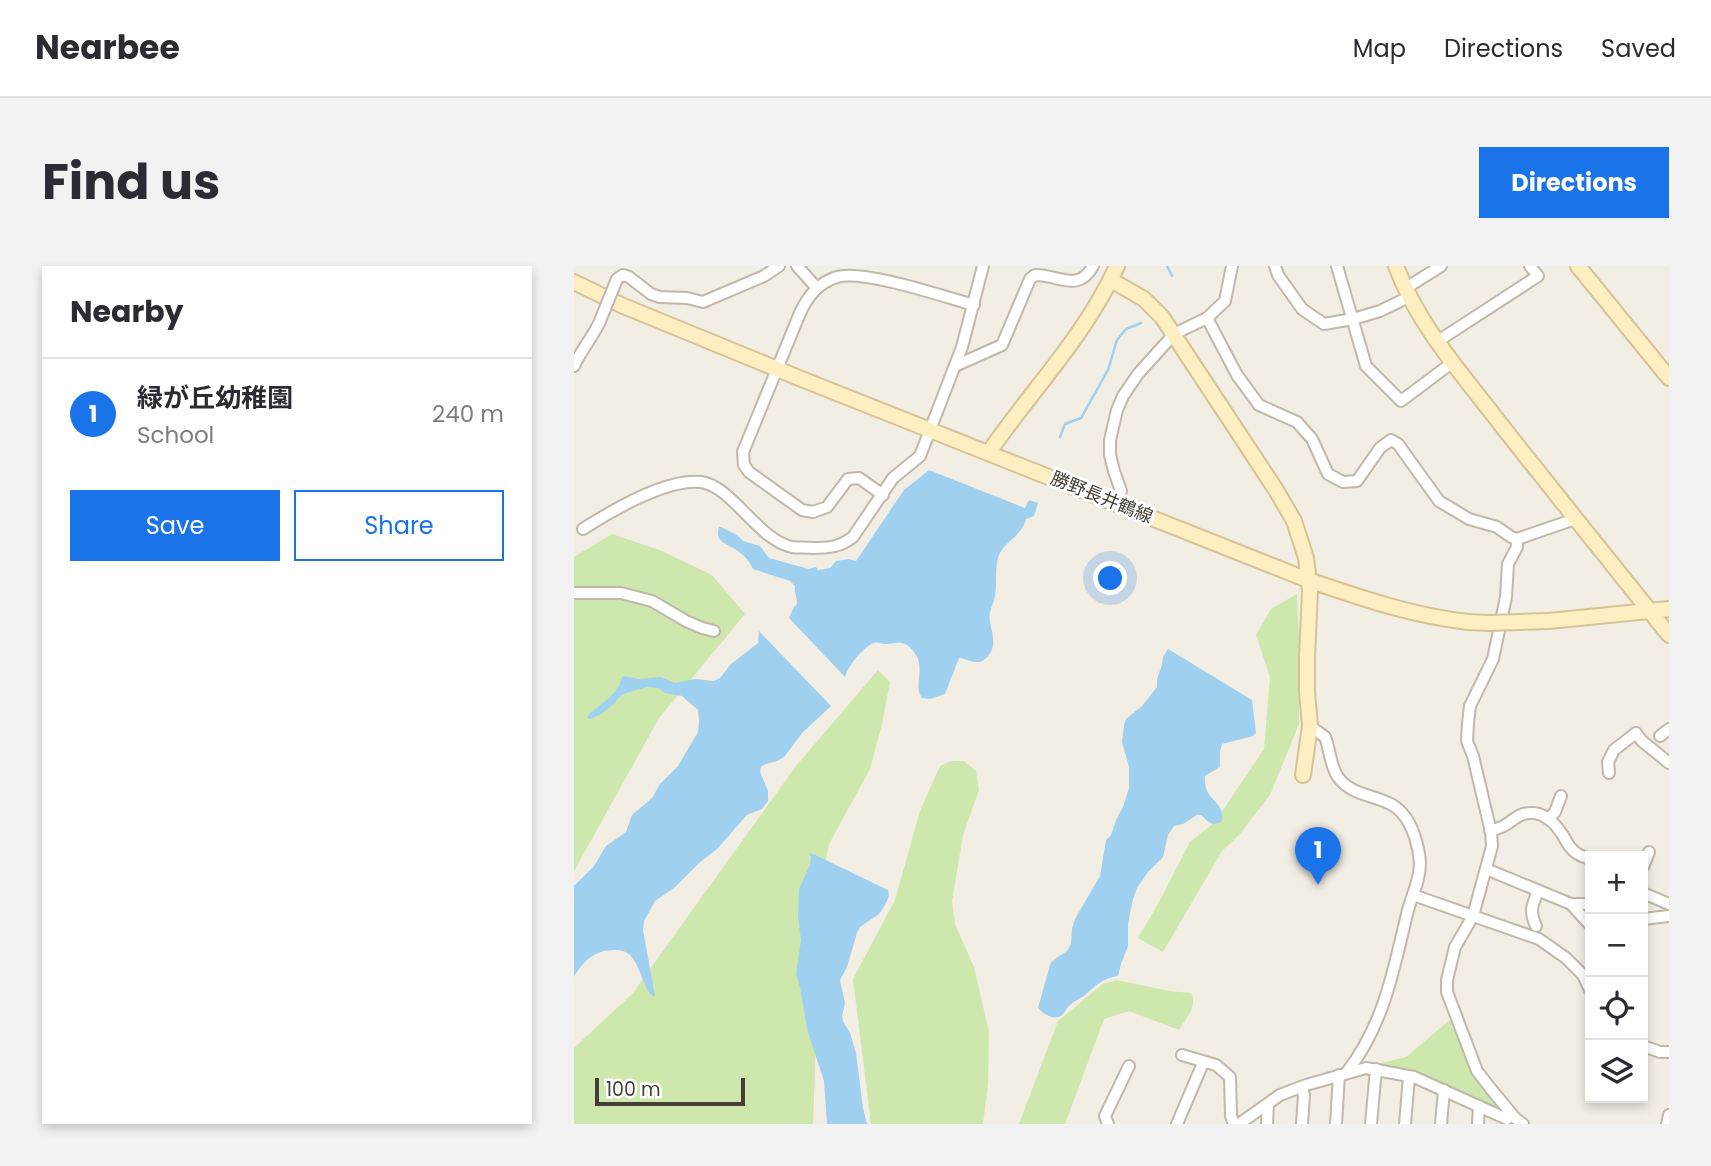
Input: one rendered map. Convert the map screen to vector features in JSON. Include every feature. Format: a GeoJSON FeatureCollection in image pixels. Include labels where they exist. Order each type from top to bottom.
{"type":"FeatureCollection","features":[{"type":"Feature","properties":{"kind":"street"},"geometry":{"type":"LineString","coordinates":[[574,366],[593,336],[617,279],[623,275],[651,294],[703,302],[764,276],[779,266]]}},
{"type":"Feature","properties":{"kind":"street"},"geometry":{"type":"LineString","coordinates":[[797,266],[816,287]]}},
{"type":"Feature","properties":{"kind":"street"},"geometry":{"type":"LineString","coordinates":[[583,529],[607,513],[669,485],[703,482],[713,486],[733,502],[774,539],[791,547],[834,547],[845,543],[853,537],[894,478],[920,456],[962,347],[983,266]]}},
{"type":"Feature","properties":{"kind":"street"},"geometry":{"type":"LineString","coordinates":[[1085,278],[1087,266]]}},
{"type":"Feature","properties":{"kind":"street"},"geometry":{"type":"LineString","coordinates":[[955,366],[1002,345],[1030,279],[1035,275],[1078,282],[1085,278],[1093,266]]}},
{"type":"Feature","properties":{"kind":"street"},"geometry":{"type":"LineString","coordinates":[[1117,503],[1121,491],[1110,455],[1110,440],[1117,410],[1138,374],[1174,334],[1207,318],[1225,301],[1232,266]]}},
{"type":"Feature","properties":{"kind":"street"},"geometry":{"type":"LineString","coordinates":[[1275,266],[1278,275],[1303,309],[1324,324],[1380,311],[1441,266]]}},
{"type":"Feature","properties":{"kind":"street"},"geometry":{"type":"LineString","coordinates":[[1337,266],[1366,366],[1401,401],[1453,362]]}},
{"type":"Feature","properties":{"kind":"street"},"geometry":{"type":"LineString","coordinates":[[1396,266],[1408,292],[1453,362],[1669,635]]}},
{"type":"Feature","properties":{"kind":"street"},"geometry":{"type":"LineString","coordinates":[[1438,341],[1538,276],[1531,266]]}},
{"type":"Feature","properties":{"kind":"street"},"geometry":{"type":"LineString","coordinates":[[1578,266],[1669,378]]}},
{"type":"Feature","properties":{"kind":"street"},"geometry":{"type":"LineString","coordinates":[[989,453],[1076,334],[1114,273],[1162,317],[1294,521],[1306,558],[1310,591],[1307,692],[1310,726],[1303,775]]}},
{"type":"Feature","properties":{"kind":"street"},"geometry":{"type":"LineString","coordinates":[[883,495],[859,478],[848,479],[827,507],[813,512],[802,510],[749,472],[744,465],[743,452],[800,313],[816,287],[844,276],[862,276],[974,305]]}},
{"type":"Feature","properties":{"kind":"street","name":"勝野長井鶴線"},"geometry":{"type":"LineString","coordinates":[[574,282],[621,305],[930,431],[1308,580],[1396,609],[1444,619],[1490,623],[1549,621],[1669,609]]}},
{"type":"Feature","properties":{"kind":"street"},"geometry":{"type":"LineString","coordinates":[[1207,318],[1237,375],[1259,405],[1297,422],[1312,439],[1328,474],[1343,482],[1357,481],[1380,448],[1391,440],[1398,444],[1439,501],[1469,519],[1497,527],[1517,539],[1575,519]]}},
{"type":"Feature","properties":{"kind":"street"},"geometry":{"type":"LineString","coordinates":[[1517,539],[1517,547],[1508,564],[1506,597],[1493,659],[1471,706],[1468,723],[1467,741],[1473,755],[1492,846],[1473,916],[1455,947],[1447,992],[1477,1071],[1515,1118],[1523,1124]]}},
{"type":"Feature","properties":{"kind":"street"},"geometry":{"type":"LineString","coordinates":[[574,593],[621,593],[641,598],[652,601],[686,621],[714,631]]}},
{"type":"Feature","properties":{"kind":"street"},"geometry":{"type":"LineString","coordinates":[[1310,726],[1325,737],[1333,768],[1347,788],[1402,812],[1413,834],[1419,856],[1419,881],[1408,910],[1387,997],[1366,1045],[1343,1074],[1336,1124]]}},
{"type":"Feature","properties":{"kind":"street"},"geometry":{"type":"LineString","coordinates":[[1609,773],[1608,762],[1614,750],[1636,733],[1669,763]]}},
{"type":"Feature","properties":{"kind":"street"},"geometry":{"type":"LineString","coordinates":[[1548,819],[1555,812],[1561,796]]}},
{"type":"Feature","properties":{"kind":"street"},"geometry":{"type":"LineString","coordinates":[[1490,830],[1500,829],[1521,814],[1533,812],[1548,819],[1562,832],[1571,849],[1585,857]]}},
{"type":"Feature","properties":{"kind":"street"},"geometry":{"type":"LineString","coordinates":[[1486,869],[1571,904],[1585,904]]}},
{"type":"Feature","properties":{"kind":"street"},"geometry":{"type":"LineString","coordinates":[[1536,926],[1531,915],[1532,904],[1538,891]]}},
{"type":"Feature","properties":{"kind":"street"},"geometry":{"type":"LineString","coordinates":[[1413,895],[1539,939],[1566,958],[1585,979]]}},
{"type":"Feature","properties":{"kind":"street"},"geometry":{"type":"LineString","coordinates":[[1648,895],[1669,904]]}},
{"type":"Feature","properties":{"kind":"street"},"geometry":{"type":"LineString","coordinates":[[1571,904],[1585,919]]}},
{"type":"Feature","properties":{"kind":"street"},"geometry":{"type":"LineString","coordinates":[[1648,918],[1669,916]]}},
{"type":"Feature","properties":{"kind":"street"},"geometry":{"type":"LineString","coordinates":[[1648,1048],[1669,1052]]}},
{"type":"Feature","properties":{"kind":"street"},"geometry":{"type":"LineString","coordinates":[[1182,1055],[1216,1065],[1230,1077],[1231,1116],[1237,1124],[1280,1095],[1366,1068],[1414,1077],[1507,1119]]}},
{"type":"Feature","properties":{"kind":"street"},"geometry":{"type":"LineString","coordinates":[[1177,1124],[1203,1063]]}},
{"type":"Feature","properties":{"kind":"street"},"geometry":{"type":"LineString","coordinates":[[1108,1124],[1105,1116],[1129,1066]]}},
{"type":"Feature","properties":{"kind":"street"},"geometry":{"type":"LineString","coordinates":[[1371,1124],[1376,1069]]}},
{"type":"Feature","properties":{"kind":"street"},"geometry":{"type":"LineString","coordinates":[[1405,1124],[1409,1077]]}},
{"type":"Feature","properties":{"kind":"street"},"geometry":{"type":"LineString","coordinates":[[1301,1087],[1304,1095],[1302,1124]]}},
{"type":"Feature","properties":{"kind":"street"},"geometry":{"type":"LineString","coordinates":[[1441,1124],[1444,1090]]}},
{"type":"Feature","properties":{"kind":"street"},"geometry":{"type":"LineString","coordinates":[[1267,1124],[1268,1104]]}},
{"type":"Feature","properties":{"kind":"street"},"geometry":{"type":"LineString","coordinates":[[1478,1124],[1479,1106]]}},
{"type":"Feature","properties":{"kind":"street"},"geometry":{"type":"LineString","coordinates":[[1667,1124],[1669,1115]]}},
{"type":"Feature","properties":{"kind":"green space"},"geometry":{"type":"Polygon","coordinates":[[[612,534],[662,551],[712,575],[745,614],[659,718],[574,871],[574,557],[612,534]]]}},
{"type":"Feature","properties":{"kind":"green space"},"geometry":{"type":"Polygon","coordinates":[[[1297,594],[1299,724],[1270,795],[1239,835],[1222,851],[1163,952],[1138,938],[1190,842],[1215,822],[1264,749],[1270,677],[1256,635],[1271,609],[1297,594]]]}},
{"type":"Feature","properties":{"kind":"green space"},"geometry":{"type":"Polygon","coordinates":[[[878,670],[890,682],[882,724],[870,769],[829,844],[810,939],[817,1013],[813,1124],[574,1124],[574,1048],[632,994],[796,766],[878,670]]]}},
{"type":"Feature","properties":{"kind":"green space"},"geometry":{"type":"Polygon","coordinates":[[[951,761],[964,761],[976,771],[979,790],[963,835],[952,901],[955,924],[974,967],[989,1032],[988,1084],[983,1124],[871,1124],[853,979],[895,900],[920,811],[940,766],[951,761]]]}},
{"type":"Feature","properties":{"kind":"green space"},"geometry":{"type":"Polygon","coordinates":[[[1117,980],[1191,993],[1192,1007],[1179,1030],[1129,1011],[1104,1019],[1065,1124],[1019,1124],[1058,1021],[1103,984],[1117,980]]]}},
{"type":"Feature","properties":{"kind":"green space"},"geometry":{"type":"Polygon","coordinates":[[[1450,1020],[1473,1075],[1506,1114],[1377,1064],[1406,1057],[1450,1020]]]}},
{"type":"Feature","properties":{"kind":"water"},"geometry":{"type":"Polygon","coordinates":[[[929,470],[1025,508],[1029,500],[1038,503],[1034,516],[1026,519],[998,558],[995,596],[990,612],[993,648],[990,654],[979,662],[959,658],[945,694],[930,699],[922,698],[920,693],[916,655],[911,648],[901,643],[871,644],[858,656],[845,677],[789,618],[797,604],[795,586],[790,581],[753,569],[743,555],[718,537],[721,527],[743,541],[760,546],[769,558],[809,569],[830,568],[836,561],[856,561],[904,490],[929,470]]]}},
{"type":"Feature","properties":{"kind":"water"},"geometry":{"type":"Polygon","coordinates":[[[759,631],[831,706],[803,732],[784,757],[761,767],[760,772],[768,791],[768,801],[762,809],[747,815],[717,849],[674,888],[655,901],[644,921],[643,930],[655,996],[648,991],[634,960],[623,951],[595,954],[581,966],[574,977],[574,886],[594,866],[606,846],[626,832],[632,815],[652,798],[660,784],[678,766],[698,732],[699,721],[698,710],[682,696],[647,687],[620,696],[600,715],[590,719],[587,718],[589,714],[613,694],[623,676],[639,679],[661,677],[675,683],[695,679],[714,681],[758,643],[759,631]]]}},
{"type":"Feature","properties":{"kind":"water"},"geometry":{"type":"Polygon","coordinates":[[[1168,649],[1252,700],[1256,733],[1222,744],[1220,767],[1205,776],[1207,791],[1220,808],[1222,821],[1213,824],[1197,815],[1174,826],[1168,835],[1163,857],[1137,888],[1128,924],[1128,946],[1118,976],[1100,983],[1060,1016],[1050,1016],[1038,1008],[1050,965],[1067,951],[1071,944],[1075,919],[1100,876],[1106,840],[1111,835],[1129,788],[1129,767],[1122,742],[1124,725],[1126,719],[1142,706],[1157,687],[1163,657],[1168,649]]]}},
{"type":"Feature","properties":{"kind":"water"},"geometry":{"type":"Polygon","coordinates":[[[811,853],[888,890],[889,896],[879,914],[860,927],[840,980],[845,1003],[842,1016],[856,1053],[867,1124],[827,1124],[824,1081],[807,1029],[796,974],[801,940],[799,889],[810,865],[811,853]]]}},
{"type":"Feature","properties":{"kind":"waterway"},"geometry":{"type":"LineString","coordinates":[[1167,266],[1172,276]]}},
{"type":"Feature","properties":{"kind":"waterway"},"geometry":{"type":"LineString","coordinates":[[1060,437],[1065,424],[1081,418],[1108,370],[1117,340],[1126,329],[1141,323]]}},
{"type":"Feature","properties":{"kind":"place","name":"緑が丘幼稚園"},"geometry":{"type":"Point","coordinates":[1318,885]}}]}
